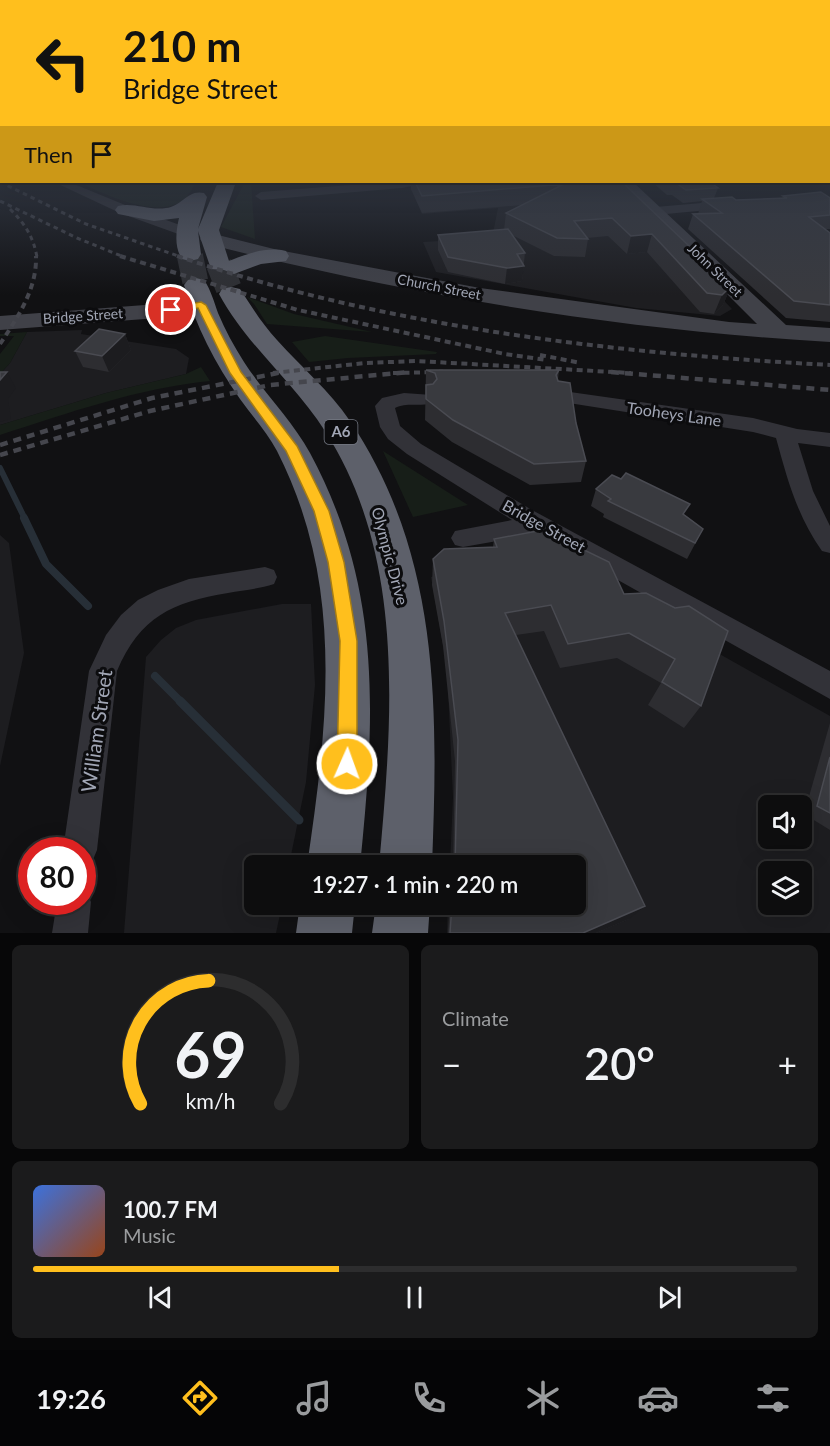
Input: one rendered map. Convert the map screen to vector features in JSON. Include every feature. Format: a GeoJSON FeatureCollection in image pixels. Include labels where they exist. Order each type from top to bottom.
{"type":"FeatureCollection","features":[{"type":"Feature","properties":{"kind":"highway"},"geometry":{"type":"LineString","coordinates":[[125,210],[150,215],[166,215],[180,212],[184,208]]}},
{"type":"Feature","properties":{"kind":"highway"},"geometry":{"type":"LineString","coordinates":[[190,254],[186,232],[194,208]]}},
{"type":"Feature","properties":{"kind":"highway"},"geometry":{"type":"LineString","coordinates":[[210,230],[217,208]]}},
{"type":"Feature","properties":{"kind":"highway","name":"Church Street"},"geometry":{"type":"LineString","coordinates":[[186,232],[210,230]]}},
{"type":"Feature","properties":{"kind":"highway","name":"Olympic Drive"},"geometry":{"type":"LineString","coordinates":[[210,230],[216,283],[236,373],[279,430],[303,469],[322,511],[336,562],[348,641],[350,690],[347,764],[335,855]]}},
{"type":"Feature","properties":{"kind":"highway"},"geometry":{"type":"LineString","coordinates":[[216,283],[257,258],[278,256]]}},
{"type":"Feature","properties":{"kind":"highway","name":"Olympic Drive"},"geometry":{"type":"LineString","coordinates":[[216,283],[258,336],[326,411],[343,435],[370,485],[389,537],[403,596],[410,655],[412,764],[406,855]]}},
{"type":"Feature","properties":{"kind":"highway"},"geometry":{"type":"LineString","coordinates":[[324,933],[326,915]]}},
{"type":"Feature","properties":{"kind":"highway"},"geometry":{"type":"LineString","coordinates":[[400,933],[402,915]]}},
{"type":"Feature","properties":{"kind":"main road","name":"John Street"},"geometry":{"type":"LineString","coordinates":[[651,208],[780,333]]}},
{"type":"Feature","properties":{"kind":"main road","name":"Church Street"},"geometry":{"type":"LineString","coordinates":[[210,230],[278,256],[480,295],[718,328],[830,335]]}},
{"type":"Feature","properties":{"kind":"main road","name":"Bridge Street"},"geometry":{"type":"LineString","coordinates":[[0,322],[171,310],[216,283]]}},
{"type":"Feature","properties":{"kind":"street","name":"Church Street"},"geometry":{"type":"LineString","coordinates":[[119,208],[186,232]]}},
{"type":"Feature","properties":{"kind":"street"},"geometry":{"type":"LineString","coordinates":[[655,211],[696,208]]}},
{"type":"Feature","properties":{"kind":"street","name":"Tooheys Lane"},"geometry":{"type":"LineString","coordinates":[[563,397],[753,425],[830,441]]}},
{"type":"Feature","properties":{"kind":"street","name":"Bridge Street"},"geometry":{"type":"LineString","coordinates":[[426,399],[397,400],[388,403],[384,411],[395,434],[414,449],[539,524],[830,686]]}},
{"type":"Feature","properties":{"kind":"street"},"geometry":{"type":"LineString","coordinates":[[785,433],[813,522],[830,544]]}},
{"type":"Feature","properties":{"kind":"street"},"geometry":{"type":"LineString","coordinates":[[463,538],[539,524]]}},
{"type":"Feature","properties":{"kind":"street","name":"William Street"},"geometry":{"type":"LineString","coordinates":[[82,837],[103,671],[111,647],[134,619],[147,608],[174,594],[194,587],[265,577]]}},
{"type":"Feature","properties":{"kind":"street"},"geometry":{"type":"LineString","coordinates":[[70,933],[72,915]]}},
{"type":"Feature","properties":{"kind":"shaded area"},"geometry":{"type":"Polygon","coordinates":[[[231,208],[253,208],[255,239],[221,227],[231,208]]]}},
{"type":"Feature","properties":{"kind":"shaded area"},"geometry":{"type":"Polygon","coordinates":[[[419,208],[634,208],[732,309],[720,316],[636,308],[436,272],[423,242],[492,238],[498,208],[422,214],[419,208]]]}},
{"type":"Feature","properties":{"kind":"shaded area"},"geometry":{"type":"Polygon","coordinates":[[[247,297],[294,314],[372,332],[267,324],[247,297]]]}},
{"type":"Feature","properties":{"kind":"shaded area"},"geometry":{"type":"Polygon","coordinates":[[[82,330],[81,334],[176,349],[189,358],[186,374],[106,393],[0,425],[0,374],[10,363],[27,332],[82,330]]]}},
{"type":"Feature","properties":{"kind":"shaded area"},"geometry":{"type":"Polygon","coordinates":[[[27,332],[10,363],[0,374],[0,354],[14,336],[0,336],[0,334],[27,332]]]}},
{"type":"Feature","properties":{"kind":"shaded area"},"geometry":{"type":"Polygon","coordinates":[[[325,336],[437,352],[436,354],[309,362],[292,342],[325,336]]]}},
{"type":"Feature","properties":{"kind":"shaded area"},"geometry":{"type":"Polygon","coordinates":[[[201,367],[210,381],[130,395],[0,435],[0,425],[106,393],[186,374],[201,367]]]}},
{"type":"Feature","properties":{"kind":"shaded area"},"geometry":{"type":"Polygon","coordinates":[[[383,451],[468,505],[413,517],[383,451]]]}},
{"type":"Feature","properties":{"kind":"shaded area"},"geometry":{"type":"Polygon","coordinates":[[[0,535],[9,543],[24,653],[0,766],[0,535]]]}},
{"type":"Feature","properties":{"kind":"shaded area"},"geometry":{"type":"Polygon","coordinates":[[[547,557],[830,716],[830,933],[447,933],[448,915],[586,915],[586,855],[450,855],[453,797],[447,668],[431,577],[547,557]]]}},
{"type":"Feature","properties":{"kind":"shaded area"},"geometry":{"type":"Polygon","coordinates":[[[282,604],[311,604],[315,685],[306,782],[291,855],[244,855],[244,915],[280,915],[276,933],[124,933],[146,657],[176,628],[196,620],[282,604]]]}},
{"type":"Feature","properties":{"kind":"building"},"geometry":{"type":"Polygon","coordinates":[[[517,208],[649,208],[731,286],[722,295],[707,293],[652,234],[631,236],[612,218],[574,221],[588,239],[557,238],[506,213],[517,208]]]}},
{"type":"Feature","properties":{"kind":"building"},"geometry":{"type":"Polygon","coordinates":[[[714,208],[830,208],[830,215],[809,217],[830,233],[830,305],[794,301],[693,214],[722,213],[714,208]]]}},
{"type":"Feature","properties":{"kind":"building"},"geometry":{"type":"Polygon","coordinates":[[[508,229],[525,253],[517,254],[524,266],[507,268],[448,257],[438,235],[508,229]]]}},
{"type":"Feature","properties":{"kind":"building"},"geometry":{"type":"Polygon","coordinates":[[[99,329],[125,334],[102,356],[75,351],[99,329]]]}},
{"type":"Feature","properties":{"kind":"building"},"geometry":{"type":"Polygon","coordinates":[[[426,370],[559,370],[556,375],[558,381],[570,383],[576,423],[586,461],[534,464],[453,420],[426,399],[426,385],[433,384],[437,379],[435,373],[426,370]]]}},
{"type":"Feature","properties":{"kind":"building"},"geometry":{"type":"Polygon","coordinates":[[[0,372],[7,372],[0,380],[0,372]]]}},
{"type":"Feature","properties":{"kind":"building"},"geometry":{"type":"Polygon","coordinates":[[[626,473],[690,504],[683,514],[703,529],[695,543],[608,501],[611,499],[596,489],[612,475],[621,479],[626,473]]]}},
{"type":"Feature","properties":{"kind":"building"},"geometry":{"type":"Polygon","coordinates":[[[543,530],[609,562],[624,594],[646,593],[675,608],[689,606],[728,631],[701,706],[662,682],[675,659],[629,633],[568,644],[551,605],[505,613],[645,906],[583,933],[450,933],[451,915],[586,915],[586,855],[455,855],[458,740],[444,621],[433,559],[444,549],[497,547],[494,539],[543,530]]]}},
{"type":"Feature","properties":{"kind":"building"},"geometry":{"type":"Polygon","coordinates":[[[830,757],[830,813],[817,806],[830,757]]]}},
{"type":"Feature","properties":{"kind":"waterway"},"geometry":{"type":"LineString","coordinates":[[0,468],[25,519]]}},
{"type":"Feature","properties":{"kind":"waterway"},"geometry":{"type":"LineString","coordinates":[[24,518],[46,564],[88,606]]}},
{"type":"Feature","properties":{"kind":"waterway"},"geometry":{"type":"LineString","coordinates":[[155,676],[299,820]]}},
{"type":"Feature","properties":{"kind":"tunnel"},"geometry":{"type":"LineString","coordinates":[[190,256],[196,285]]}},
{"type":"Feature","properties":{"kind":"tunnel"},"geometry":{"type":"LineString","coordinates":[[219,264],[231,294]]}},
{"type":"Feature","properties":{"kind":"railway"},"geometry":{"type":"LineString","coordinates":[[14,208],[77,238],[124,257]]}},
{"type":"Feature","properties":{"kind":"railway"},"geometry":{"type":"LineString","coordinates":[[52,208],[86,224],[181,257]]}},
{"type":"Feature","properties":{"kind":"railway"},"geometry":{"type":"LineString","coordinates":[[10,209],[28,231],[37,257]]}},
{"type":"Feature","properties":{"kind":"railway"},"geometry":{"type":"LineString","coordinates":[[0,344],[20,313],[30,291],[36,256]]}},
{"type":"Feature","properties":{"kind":"railway"},"geometry":{"type":"LineString","coordinates":[[120,256],[298,310],[505,354],[547,360]]}},
{"type":"Feature","properties":{"kind":"railway"},"geometry":{"type":"LineString","coordinates":[[177,256],[256,281],[336,301],[417,319],[499,333],[665,353],[830,365]]}},
{"type":"Feature","properties":{"kind":"railway"},"geometry":{"type":"LineString","coordinates":[[540,355],[581,363]]}},
{"type":"Feature","properties":{"kind":"railway"},"geometry":{"type":"LineString","coordinates":[[273,373],[365,363],[417,361],[631,373]]}},
{"type":"Feature","properties":{"kind":"railway"},"geometry":{"type":"LineString","coordinates":[[0,445],[152,398],[283,372]]}},
{"type":"Feature","properties":{"kind":"railway"},"geometry":{"type":"LineString","coordinates":[[400,373],[409,372]]}},
{"type":"Feature","properties":{"kind":"railway"},"geometry":{"type":"LineString","coordinates":[[400,373],[443,372],[439,372]]}},
{"type":"Feature","properties":{"kind":"railway"},"geometry":{"type":"LineString","coordinates":[[611,372],[830,390]]}},
{"type":"Feature","properties":{"kind":"railway"},"geometry":{"type":"LineString","coordinates":[[393,373],[400,373]]}},
{"type":"Feature","properties":{"kind":"railway"},"geometry":{"type":"LineString","coordinates":[[0,455],[150,411],[270,385],[400,373]]}},
{"type":"Feature","properties":{"kind":"route"},"geometry":{"type":"LineString","coordinates":[[171,310],[201,305],[236,373],[292,449],[322,511],[336,562],[348,641],[350,690],[347,764]]}}]}
